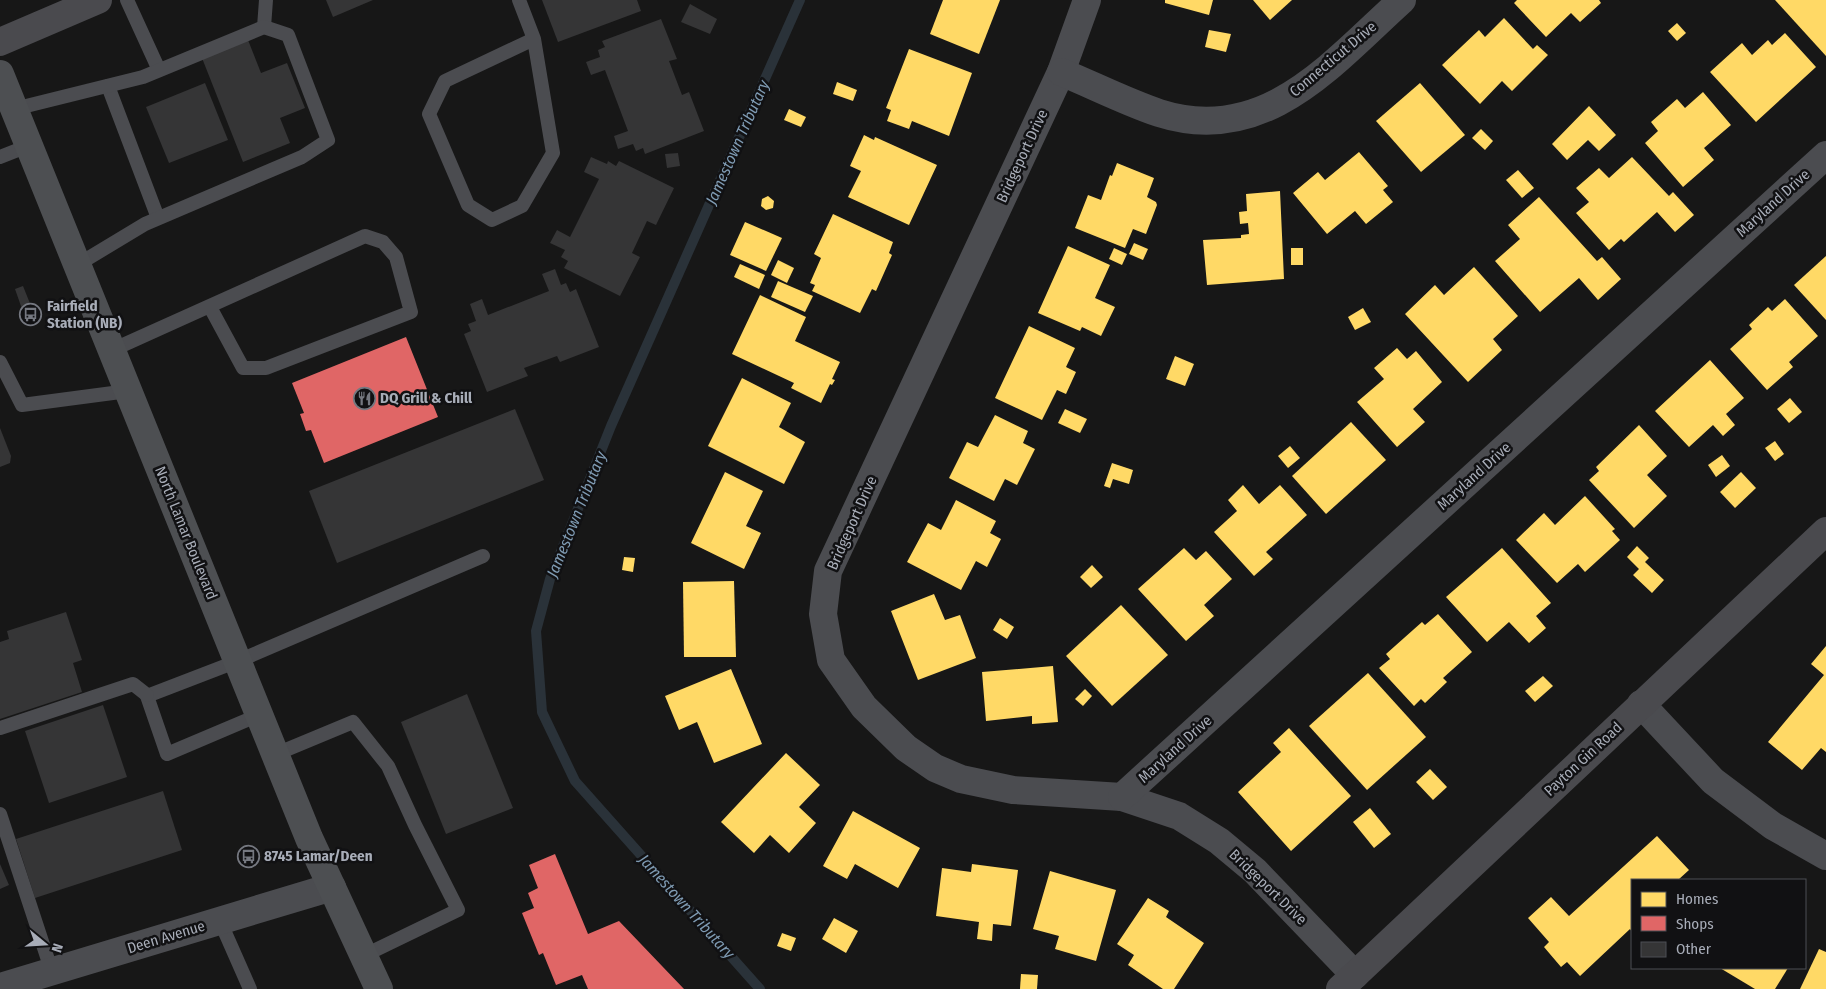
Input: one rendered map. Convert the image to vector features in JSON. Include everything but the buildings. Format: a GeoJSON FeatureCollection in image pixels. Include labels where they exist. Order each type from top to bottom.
{"type":"FeatureCollection","features":[{"type":"Feature","properties":{"kind":"main road","name":"North Lamar Boulevard"},"geometry":{"type":"LineString","coordinates":[[0,74],[309,838],[379,989]]}},
{"type":"Feature","properties":{"kind":"street"},"geometry":{"type":"LineString","coordinates":[[0,42],[98,0]]}},
{"type":"Feature","properties":{"kind":"street","name":"Bridgeport Drive"},"geometry":{"type":"LineString","coordinates":[[1087,0],[1061,72],[828,571],[823,614],[831,660],[864,708],[906,748],[936,768],[962,779],[1013,790],[1064,791],[1122,797],[1179,816],[1219,841],[1255,871],[1347,982]]}},
{"type":"Feature","properties":{"kind":"street","name":"Connecticut Drive"},"geometry":{"type":"LineString","coordinates":[[1061,72],[1158,113],[1182,119],[1211,121],[1238,118],[1284,101],[1308,84],[1402,0]]}},
{"type":"Feature","properties":{"kind":"street","name":"Maryland Drive"},"geometry":{"type":"LineString","coordinates":[[1122,797],[1826,155]]}},
{"type":"Feature","properties":{"kind":"street","name":"Payton Gin Road"},"geometry":{"type":"LineString","coordinates":[[1347,982],[1826,531]]}},
{"type":"Feature","properties":{"kind":"street"},"geometry":{"type":"LineString","coordinates":[[1641,704],[1713,781],[1773,826],[1826,856]]}},
{"type":"Feature","properties":{"kind":"street","name":"Deen Avenue"},"geometry":{"type":"LineString","coordinates":[[17,986],[52,972],[220,920],[332,888]]}},
{"type":"Feature","properties":{"kind":"lane"},"geometry":{"type":"LineString","coordinates":[[126,0],[159,70]]}},
{"type":"Feature","properties":{"kind":"lane"},"geometry":{"type":"LineString","coordinates":[[264,28],[266,0]]}},
{"type":"Feature","properties":{"kind":"lane"},"geometry":{"type":"LineString","coordinates":[[519,0],[534,39],[553,153],[522,206],[492,220],[468,205],[429,114],[445,81],[534,39]]}},
{"type":"Feature","properties":{"kind":"lane"},"geometry":{"type":"LineString","coordinates":[[14,109],[108,86],[159,70],[264,28],[288,35],[328,140],[302,157],[158,218],[77,265]]}},
{"type":"Feature","properties":{"kind":"lane"},"geometry":{"type":"LineString","coordinates":[[108,86],[158,218]]}},
{"type":"Feature","properties":{"kind":"lane"},"geometry":{"type":"LineString","coordinates":[[0,157],[28,146]]}},
{"type":"Feature","properties":{"kind":"lane"},"geometry":{"type":"LineString","coordinates":[[112,350],[365,236],[383,242],[396,257],[411,312],[266,368],[243,368],[210,307]]}},
{"type":"Feature","properties":{"kind":"lane"},"geometry":{"type":"LineString","coordinates":[[0,362],[22,405],[128,391]]}},
{"type":"Feature","properties":{"kind":"lane"},"geometry":{"type":"LineString","coordinates":[[147,695],[238,661],[483,556]]}},
{"type":"Feature","properties":{"kind":"lane"},"geometry":{"type":"LineString","coordinates":[[0,728],[133,684],[147,695],[167,754],[259,714]]}},
{"type":"Feature","properties":{"kind":"lane"},"geometry":{"type":"LineString","coordinates":[[276,754],[353,722],[388,766],[415,825],[458,910],[364,956]]}},
{"type":"Feature","properties":{"kind":"lane"},"geometry":{"type":"LineString","coordinates":[[0,814],[52,972]]}},
{"type":"Feature","properties":{"kind":"lane"},"geometry":{"type":"LineString","coordinates":[[220,920],[250,989]]}},
{"type":"Feature","properties":{"kind":"waterway","name":"Jamestown Tributary"},"geometry":{"type":"LineString","coordinates":[[760,989],[575,781],[542,712],[536,631],[550,579],[611,426],[800,0]]}},
{"type":"Feature","properties":{"kind":"place","name":"Fairfield Station (NB)"},"geometry":{"type":"Point","coordinates":[31,315]}},
{"type":"Feature","properties":{"kind":"place","name":"DQ Grill & Chill"},"geometry":{"type":"Point","coordinates":[364,398]}},
{"type":"Feature","properties":{"kind":"place","name":"8745 Lamar/Deen"},"geometry":{"type":"Point","coordinates":[248,856]}}]}
